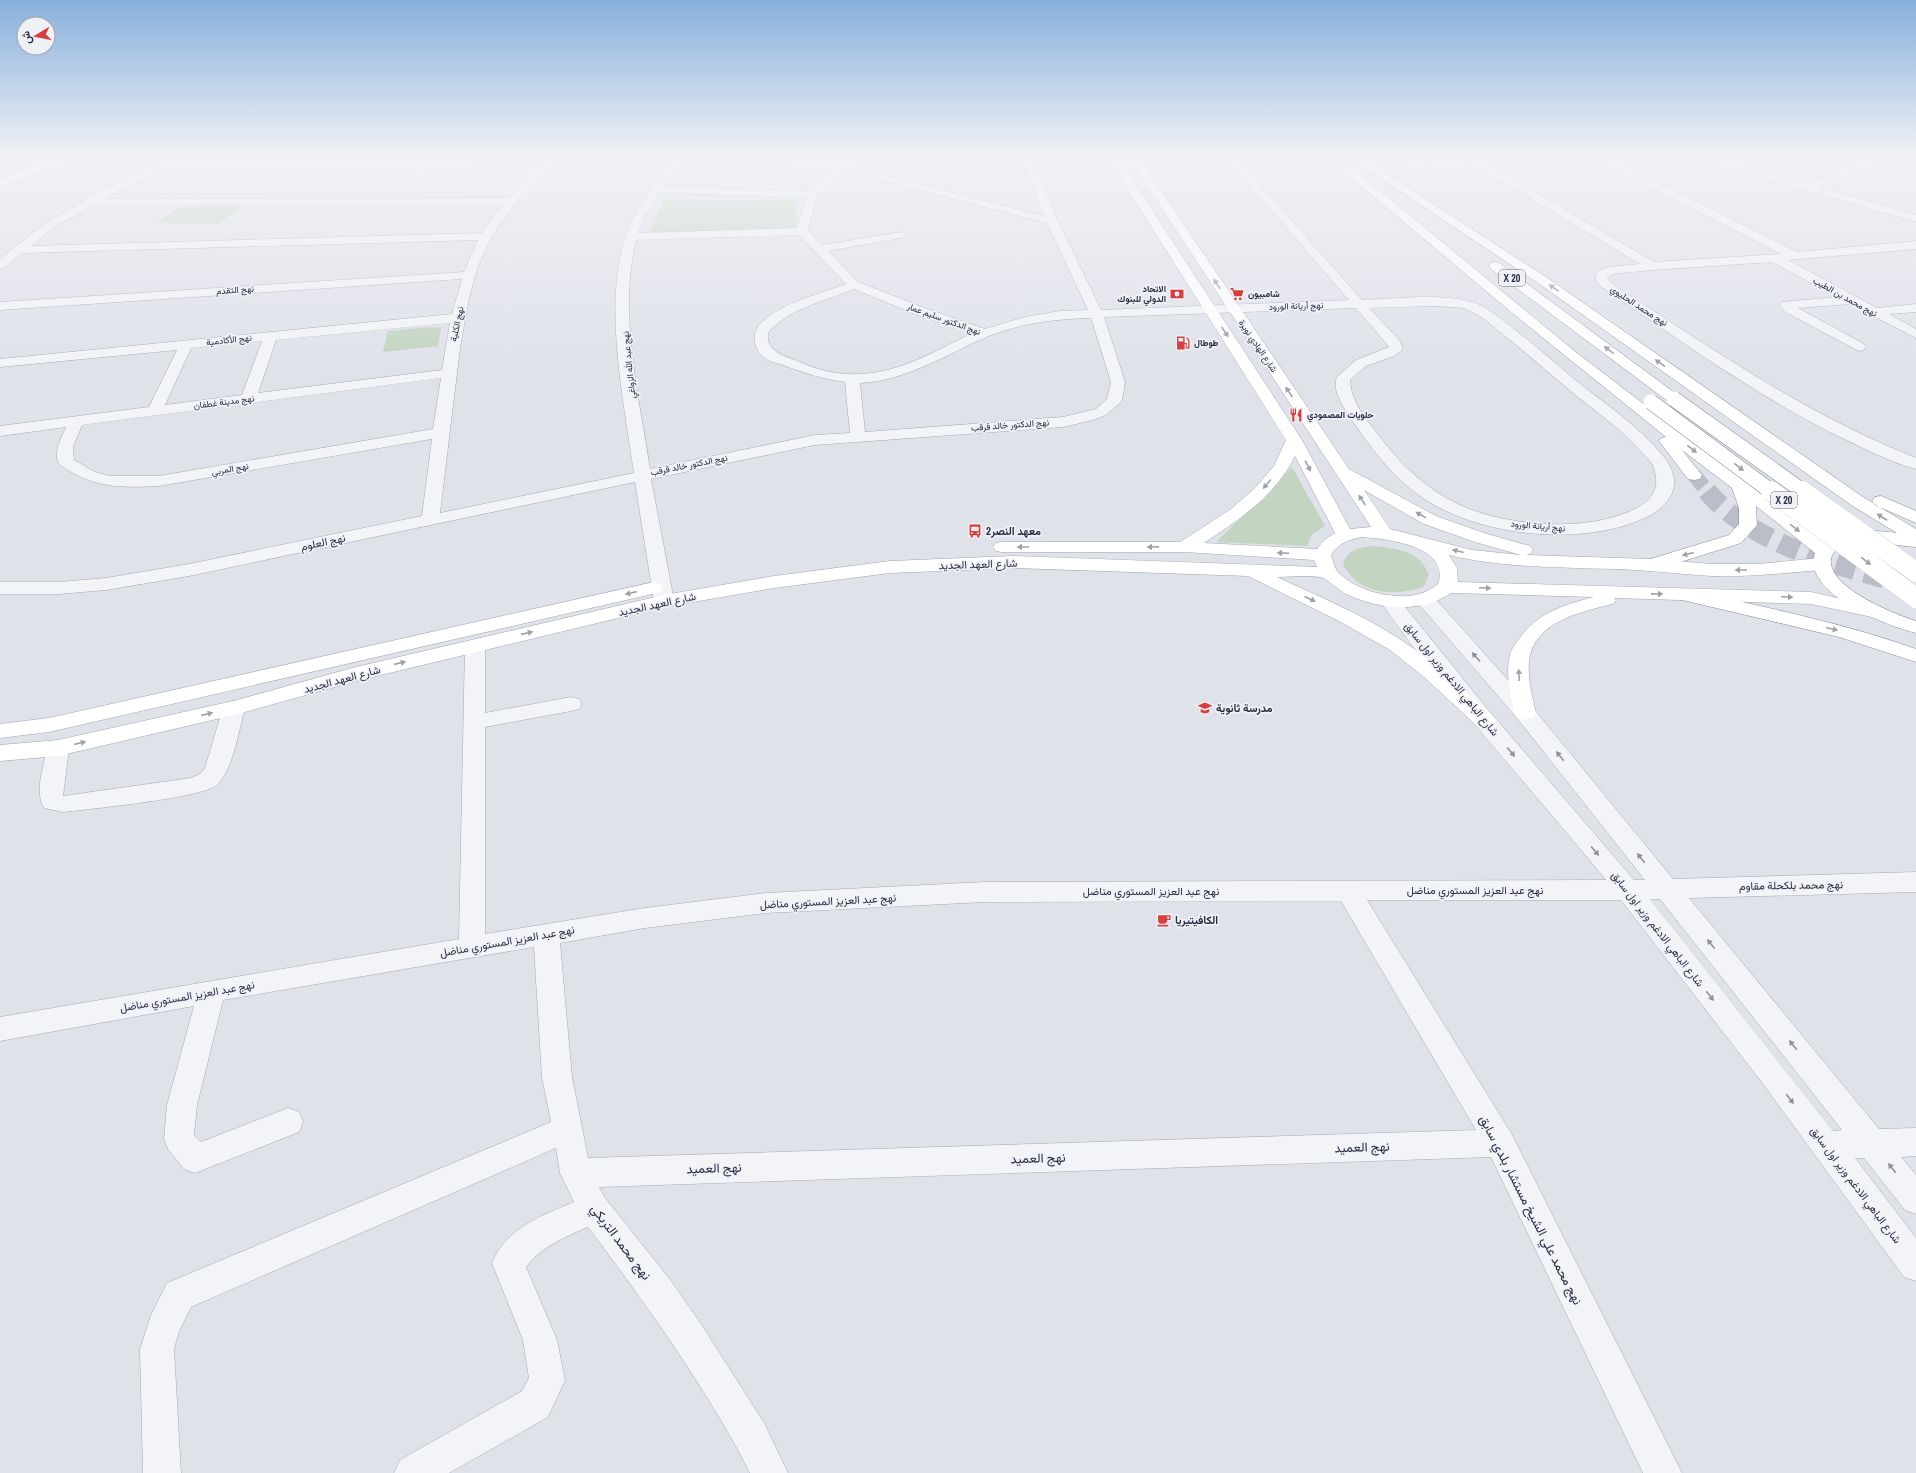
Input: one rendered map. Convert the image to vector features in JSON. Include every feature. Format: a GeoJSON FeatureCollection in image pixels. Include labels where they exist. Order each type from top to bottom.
{"type":"FeatureCollection","features":[{"type":"Feature","properties":{"kind":"main road","name":"شارع الهادي نويرة"},"geometry":{"type":"LineString","coordinates":[[1158,227],[1294,440],[1345,535]]}},
{"type":"Feature","properties":{"kind":"main road","name":"شارع الهادي نويرة"},"geometry":{"type":"LineString","coordinates":[[1179,227],[1232,308],[1384,532]]}},
{"type":"Feature","properties":{"kind":"main road"},"geometry":{"type":"LineString","coordinates":[[1419,227],[1495,292],[1740,486],[1805,535],[1823,558],[1829,579],[1846,595],[1872,611]]}},
{"type":"Feature","properties":{"kind":"main road","name":"X 20"},"geometry":{"type":"LineString","coordinates":[[1428,227],[1651,402],[1916,598]]}},
{"type":"Feature","properties":{"kind":"main road","name":"X 20"},"geometry":{"type":"LineString","coordinates":[[1440,227],[1480,254],[1674,398],[1916,572]]}},
{"type":"Feature","properties":{"kind":"main road"},"geometry":{"type":"LineString","coordinates":[[1461,227],[1542,280],[1857,501],[1891,523],[1916,536]]}},
{"type":"Feature","properties":{"kind":"main road"},"geometry":{"type":"LineString","coordinates":[[1495,292],[1560,354],[1671,445],[1694,475]]}},
{"type":"Feature","properties":{"kind":"main road"},"geometry":{"type":"LineString","coordinates":[[1680,377],[1864,492],[1916,518]]}},
{"type":"Feature","properties":{"kind":"main road"},"geometry":{"type":"LineString","coordinates":[[1184,547],[1214,529],[1252,501],[1281,467],[1294,440]]}},
{"type":"Feature","properties":{"kind":"main road"},"geometry":{"type":"LineString","coordinates":[[1342,471],[1430,520],[1481,538],[1592,564]]}},
{"type":"Feature","properties":{"kind":"main road"},"geometry":{"type":"LineString","coordinates":[[1651,565],[1734,540],[1748,525],[1748,508],[1740,486]]}},
{"type":"Feature","properties":{"kind":"main road"},"geometry":{"type":"LineString","coordinates":[[1416,541],[1434,551],[1446,563],[1450,575],[1446,587],[1438,594],[1425,599],[1390,601],[1354,591],[1339,583],[1325,564],[1329,543],[1345,535],[1363,532],[1384,532],[1416,541],[1486,556],[1513,560],[1651,565],[1712,570],[1758,570],[1823,558],[1835,543],[1854,537],[1880,537],[1916,542]]}},
{"type":"Feature","properties":{"kind":"main road","name":"شارع العهد الجديد"},"geometry":{"type":"LineString","coordinates":[[0,731],[49,725],[354,657],[662,594],[772,568],[886,554],[1008,547],[1184,547],[1325,564]]}},
{"type":"Feature","properties":{"kind":"main road","name":"شارع العهد الجديد"},"geometry":{"type":"LineString","coordinates":[[0,753],[58,748],[234,708],[356,674],[475,646],[662,594],[774,582],[890,567],[1013,562],[1249,570],[1325,564]]}},
{"type":"Feature","properties":{"kind":"main road"},"geometry":{"type":"LineString","coordinates":[[1249,570],[1320,604],[1396,646],[1432,673],[1485,721]]}},
{"type":"Feature","properties":{"kind":"main road"},"geometry":{"type":"LineString","coordinates":[[1446,587],[1811,598],[1872,611],[1912,627]]}},
{"type":"Feature","properties":{"kind":"main road"},"geometry":{"type":"LineString","coordinates":[[1525,713],[1519,678],[1520,654],[1533,632],[1552,616],[1582,606],[1632,593]]}},
{"type":"Feature","properties":{"kind":"main road"},"geometry":{"type":"LineString","coordinates":[[1685,594],[1844,632],[1916,656]]}},
{"type":"Feature","properties":{"kind":"street"},"geometry":{"type":"LineString","coordinates":[[0,265],[48,227]]}},
{"type":"Feature","properties":{"kind":"street","name":"نهج الكلية"},"geometry":{"type":"LineString","coordinates":[[430,520],[440,432],[457,318],[469,274],[486,236],[493,227]]}},
{"type":"Feature","properties":{"kind":"street","name":"نهج عبد الله الزواغي"},"geometry":{"type":"LineString","coordinates":[[636,227],[631,237],[621,289],[628,370],[642,475],[662,594]]}},
{"type":"Feature","properties":{"kind":"street"},"geometry":{"type":"LineString","coordinates":[[631,237],[802,231],[803,227]]}},
{"type":"Feature","properties":{"kind":"street","name":"نهج الدكتور خالد قرقب"},"geometry":{"type":"LineString","coordinates":[[642,475],[815,440],[1063,422],[1088,417],[1101,412],[1114,401],[1118,382],[1096,313],[1055,227]]}},
{"type":"Feature","properties":{"kind":"street","name":"نهج أريانة الورود"},"geometry":{"type":"LineString","coordinates":[[1232,308],[1359,304],[1452,302],[1479,310],[1636,436],[1661,464],[1666,483],[1663,496],[1651,509],[1623,521],[1590,527],[1556,529],[1486,520],[1446,505],[1413,482],[1382,452],[1350,405],[1343,388],[1343,379],[1361,363],[1389,353],[1396,349],[1395,344],[1359,304],[1291,227]]}},
{"type":"Feature","properties":{"kind":"street"},"geometry":{"type":"LineString","coordinates":[[1586,227],[1652,266]]}},
{"type":"Feature","properties":{"kind":"street"},"geometry":{"type":"LineString","coordinates":[[1737,227],[1794,256]]}},
{"type":"Feature","properties":{"kind":"street","name":"نهج الدكتور سليم عمار"},"geometry":{"type":"LineString","coordinates":[[802,231],[854,285],[925,313],[985,333],[1025,321],[1060,315],[1232,308]]}},
{"type":"Feature","properties":{"kind":"street"},"geometry":{"type":"LineString","coordinates":[[820,250],[900,235]]}},
{"type":"Feature","properties":{"kind":"street"},"geometry":{"type":"LineString","coordinates":[[18,250],[486,236]]}},
{"type":"Feature","properties":{"kind":"street","name":"نهج محمد الحليوي"},"geometry":{"type":"LineString","coordinates":[[1916,245],[1774,258],[1652,266],[1609,271],[1602,274],[1601,278],[1604,283],[1765,389],[1884,453],[1916,464]]}},
{"type":"Feature","properties":{"kind":"street","name":"نهج محمد بن الطيب"},"geometry":{"type":"LineString","coordinates":[[1774,258],[1916,334]]}},
{"type":"Feature","properties":{"kind":"street","name":"نهج التقدم"},"geometry":{"type":"LineString","coordinates":[[0,306],[469,274]]}},
{"type":"Feature","properties":{"kind":"street"},"geometry":{"type":"LineString","coordinates":[[854,285],[786,312],[770,322],[761,333],[761,343],[771,356],[823,375],[852,379],[876,378],[901,372],[985,333]]}},
{"type":"Feature","properties":{"kind":"street"},"geometry":{"type":"LineString","coordinates":[[1851,300],[1787,305],[1790,309],[1859,347]]}},
{"type":"Feature","properties":{"kind":"street"},"geometry":{"type":"LineString","coordinates":[[1873,312],[1916,308]]}},
{"type":"Feature","properties":{"kind":"street","name":"نهج الأكادمية"},"geometry":{"type":"LineString","coordinates":[[0,363],[457,318]]}},
{"type":"Feature","properties":{"kind":"street"},"geometry":{"type":"LineString","coordinates":[[248,399],[271,336]]}},
{"type":"Feature","properties":{"kind":"street"},"geometry":{"type":"LineString","coordinates":[[155,411],[186,345]]}},
{"type":"Feature","properties":{"kind":"street","name":"نهج مدينة غطفان"},"geometry":{"type":"LineString","coordinates":[[0,431],[448,373]]}},
{"type":"Feature","properties":{"kind":"street"},"geometry":{"type":"LineString","coordinates":[[852,379],[858,436]]}},
{"type":"Feature","properties":{"kind":"street","name":"نهج المربي"},"geometry":{"type":"LineString","coordinates":[[76,421],[65,448],[66,462],[80,473],[103,481],[127,482],[159,481],[440,432]]}},
{"type":"Feature","properties":{"kind":"street","name":"نهج العلوم"},"geometry":{"type":"LineString","coordinates":[[0,588],[59,588],[106,584],[189,570],[642,475]]}},
{"type":"Feature","properties":{"kind":"street"},"geometry":{"type":"LineString","coordinates":[[1425,599],[1525,713],[1916,1199]]}},
{"type":"Feature","properties":{"kind":"street","name":"شارع الباهي الادغم وزير اول سابق"},"geometry":{"type":"LineString","coordinates":[[1390,601],[1424,646],[1485,721],[1628,890],[1826,1145],[1916,1265]]}},
{"type":"Feature","properties":{"kind":"street"},"geometry":{"type":"LineString","coordinates":[[472,947],[475,646]]}},
{"type":"Feature","properties":{"kind":"street"},"geometry":{"type":"LineString","coordinates":[[474,722],[571,704]]}},
{"type":"Feature","properties":{"kind":"street"},"geometry":{"type":"LineString","coordinates":[[58,748],[51,790],[52,802],[63,804],[195,786],[208,780],[216,770],[234,708]]}},
{"type":"Feature","properties":{"kind":"street","name":"نهج محمد بلكحلة مقاوم"},"geometry":{"type":"LineString","coordinates":[[1666,888],[1916,882]]}},
{"type":"Feature","properties":{"kind":"street","name":"نهج عبد العزيز المستوري مناضل"},"geometry":{"type":"LineString","coordinates":[[0,1029],[212,991],[645,918],[766,903],[985,892],[1349,892],[1628,890],[1666,888]]}},
{"type":"Feature","properties":{"kind":"street","name":"نهج محمد علي الشيخ مستشار بلدي سابق"},"geometry":{"type":"LineString","coordinates":[[1349,892],[1500,1143],[1663,1473]]}},
{"type":"Feature","properties":{"kind":"street","name":"نهج محمد التريكي"},"geometry":{"type":"LineString","coordinates":[[546,935],[557,1077],[576,1173],[594,1209],[659,1293],[689,1336],[751,1436],[769,1473]]}},
{"type":"Feature","properties":{"kind":"street"},"geometry":{"type":"LineString","coordinates":[[212,991],[182,1105],[179,1140],[195,1159],[288,1122]]}},
{"type":"Feature","properties":{"kind":"street"},"geometry":{"type":"LineString","coordinates":[[162,1473],[157,1349],[163,1327],[179,1295],[567,1129]]}},
{"type":"Feature","properties":{"kind":"street"},"geometry":{"type":"LineString","coordinates":[[1826,1145],[1916,1142]]}},
{"type":"Feature","properties":{"kind":"street","name":"نهج العميد"},"geometry":{"type":"LineString","coordinates":[[576,1173],[1500,1143]]}},
{"type":"Feature","properties":{"kind":"street"},"geometry":{"type":"LineString","coordinates":[[413,1473],[535,1404],[547,1380],[540,1340],[508,1263],[522,1246],[545,1230],[594,1209]]}},
{"type":"Feature","properties":{"kind":"green space"},"geometry":{"type":"Polygon","coordinates":[[[652,227],[796,227],[796,229],[697,233],[650,232],[652,227]]]}},
{"type":"Feature","properties":{"kind":"green space"},"geometry":{"type":"Polygon","coordinates":[[[430,327],[441,328],[438,346],[383,352],[388,331],[430,327]]]}},
{"type":"Feature","properties":{"kind":"green space"},"geometry":{"type":"Polygon","coordinates":[[[1292,467],[1325,526],[1312,534],[1307,546],[1216,542],[1292,467]]]}},
{"type":"Feature","properties":{"kind":"green space"},"geometry":{"type":"Polygon","coordinates":[[[1370,546],[1390,548],[1415,556],[1423,563],[1429,574],[1424,586],[1414,590],[1390,592],[1378,591],[1357,581],[1349,573],[1343,563],[1348,555],[1354,550],[1370,546]]]}},
{"type":"Feature","properties":{"kind":"tunnel"},"geometry":{"type":"LineString","coordinates":[[1694,475],[1708,492]]}},
{"type":"Feature","properties":{"kind":"tunnel"},"geometry":{"type":"LineString","coordinates":[[1708,492],[1725,509],[1769,538],[1794,549],[1847,568],[1897,582]]}},
{"type":"Feature","properties":{"kind":"place","name":"الاتحاد الدولي للبنوك"},"geometry":{"type":"Point","coordinates":[1177,294]}},
{"type":"Feature","properties":{"kind":"place","name":"شامبيون"},"geometry":{"type":"Point","coordinates":[1237,294]}},
{"type":"Feature","properties":{"kind":"place","name":"طوطال"},"geometry":{"type":"Point","coordinates":[1183,343]}},
{"type":"Feature","properties":{"kind":"place","name":"حلويات المصمودي"},"geometry":{"type":"Point","coordinates":[1296,415]}},
{"type":"Feature","properties":{"kind":"place","name":"معهد النصر2"},"geometry":{"type":"Point","coordinates":[975,531]}},
{"type":"Feature","properties":{"kind":"place","name":"مدرسة ثانوية"},"geometry":{"type":"Point","coordinates":[1205,708]}},
{"type":"Feature","properties":{"kind":"place","name":"الكافيتيريا"},"geometry":{"type":"Point","coordinates":[1164,920]}}]}
